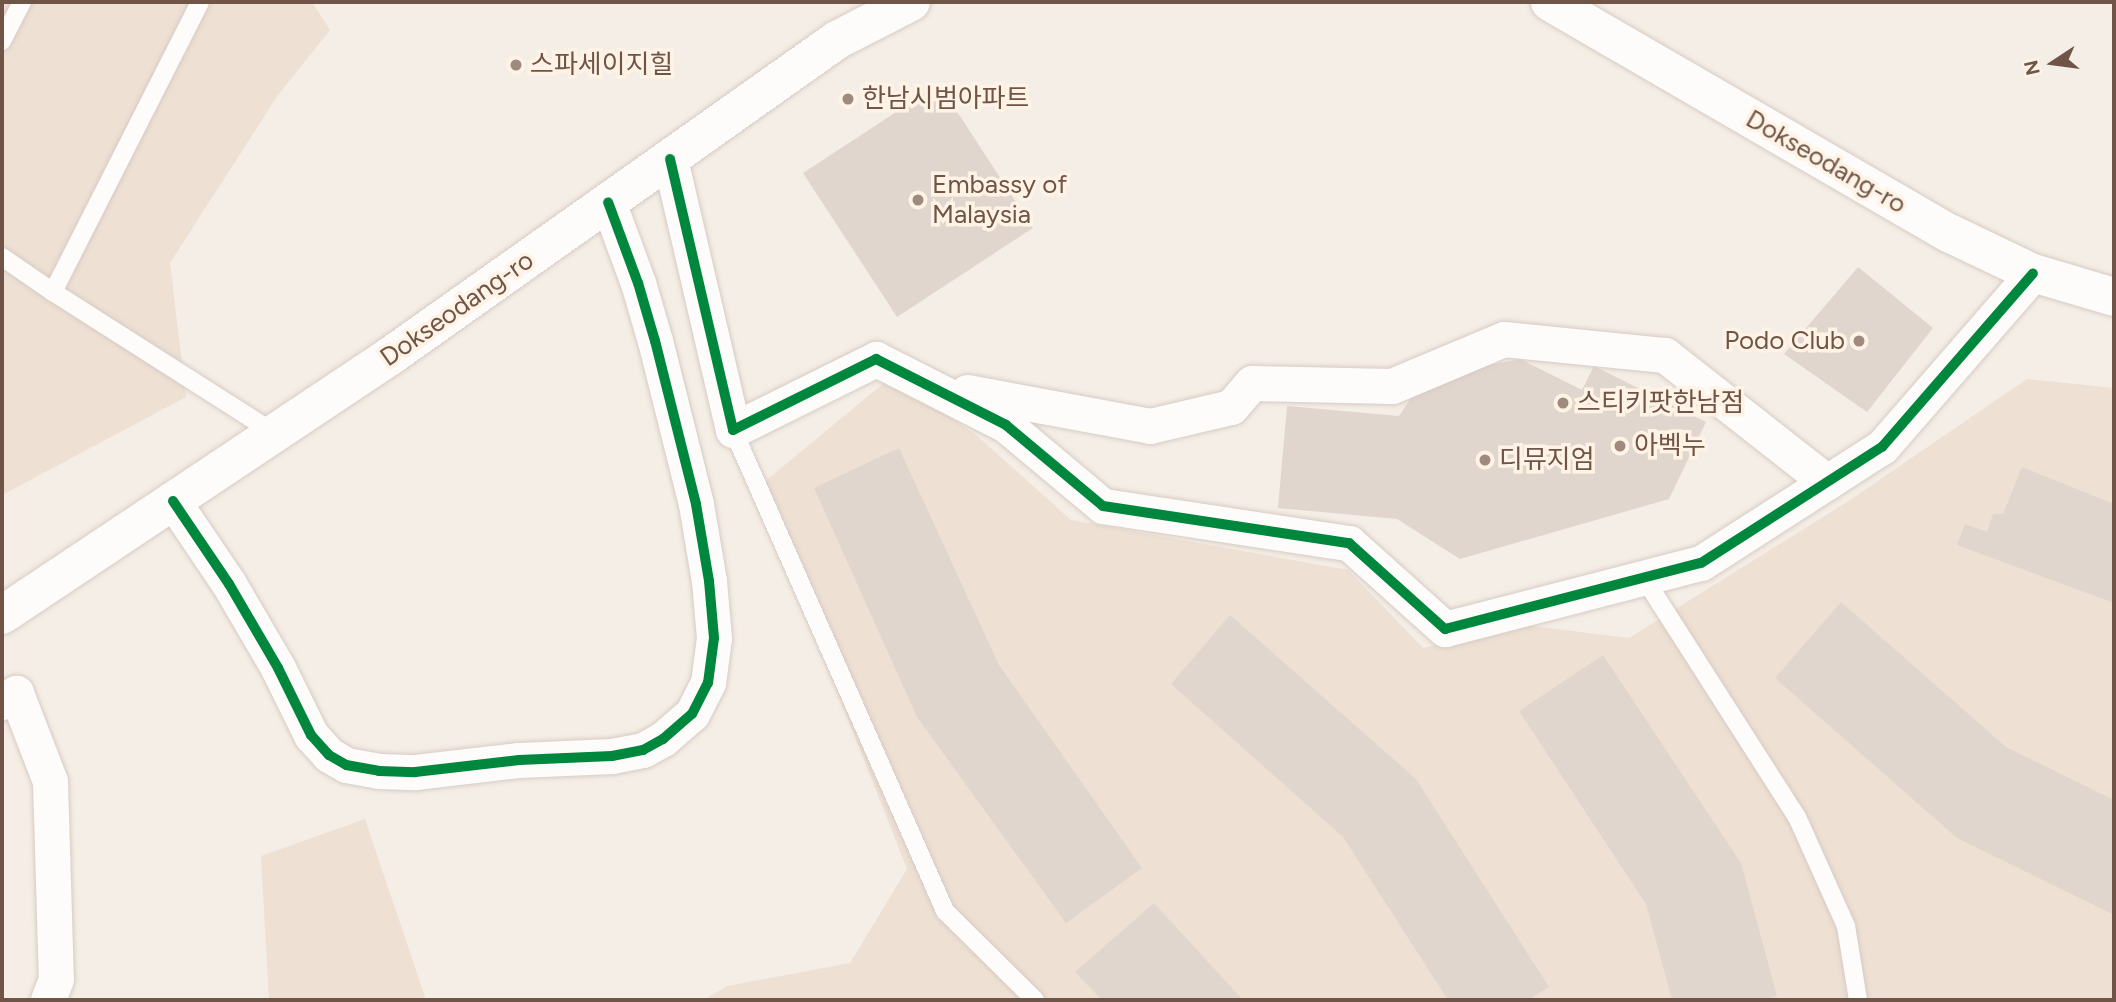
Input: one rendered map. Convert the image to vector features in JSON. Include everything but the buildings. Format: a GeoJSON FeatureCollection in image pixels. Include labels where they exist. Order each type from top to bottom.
{"type":"FeatureCollection","features":[{"type":"Feature","properties":{"kind":"main road","name":"Dokseodang-ro"},"geometry":{"type":"LineString","coordinates":[[2,615],[274,433],[837,40],[911,2]]}},
{"type":"Feature","properties":{"kind":"main road","name":"Dokseodang-ro"},"geometry":{"type":"LineString","coordinates":[[1550,2],[1949,233],[2033,273],[2114,298]]}},
{"type":"Feature","properties":{"kind":"street"},"geometry":{"type":"LineString","coordinates":[[670,159],[733,430],[876,359],[1006,425],[1104,506],[1349,543],[1445,629],[1701,563],[1882,447],[2033,273]]}},
{"type":"Feature","properties":{"kind":"street"},"geometry":{"type":"LineString","coordinates":[[173,501],[229,584],[278,668],[311,735],[329,755],[346,765],[379,771],[415,772],[519,760],[612,756],[643,750],[663,738],[692,714],[708,683],[714,638],[709,581],[696,504],[655,341],[638,283],[608,202]]}},
{"type":"Feature","properties":{"kind":"street"},"geometry":{"type":"LineString","coordinates":[[928,385],[1150,426],[1231,407],[1252,383],[1392,386],[1504,339],[1665,355],[1827,482]]}},
{"type":"Feature","properties":{"kind":"street"},"geometry":{"type":"LineString","coordinates":[[2,702],[16,693],[50,781],[55,979],[48,1000]]}},
{"type":"Feature","properties":{"kind":"lane"},"geometry":{"type":"LineString","coordinates":[[2,41],[22,2]]}},
{"type":"Feature","properties":{"kind":"lane"},"geometry":{"type":"LineString","coordinates":[[53,292],[200,2]]}},
{"type":"Feature","properties":{"kind":"lane"},"geometry":{"type":"LineString","coordinates":[[2,257],[274,433]]}},
{"type":"Feature","properties":{"kind":"lane"},"geometry":{"type":"LineString","coordinates":[[733,430],[945,911],[1035,1000]]}},
{"type":"Feature","properties":{"kind":"lane"},"geometry":{"type":"LineString","coordinates":[[1644,578],[1797,817],[1846,926],[1858,1000]]}},
{"type":"Feature","properties":{"kind":"shaded area"},"geometry":{"type":"Polygon","coordinates":[[[2,2],[312,2],[330,30],[278,95],[170,263],[186,397],[2,495],[2,2]]]}},
{"type":"Feature","properties":{"kind":"shaded area"},"geometry":{"type":"Polygon","coordinates":[[[890,378],[975,434],[1071,520],[1348,570],[1423,648],[1524,625],[1629,638],[1847,502],[2027,379],[2114,388],[2114,1000],[704,1000],[727,986],[850,963],[907,869],[757,488],[890,378]]]}},
{"type":"Feature","properties":{"kind":"shaded area"},"geometry":{"type":"Polygon","coordinates":[[[365,819],[426,1000],[269,1000],[261,856],[365,819]]]}},
{"type":"Feature","properties":{"kind":"cycle path"},"geometry":{"type":"LineString","coordinates":[[670,159],[733,430],[876,359],[1006,425],[1103,506],[1349,543],[1445,629],[1701,563],[1882,447],[2033,273]]}},
{"type":"Feature","properties":{"kind":"cycle path"},"geometry":{"type":"LineString","coordinates":[[173,501],[229,584],[278,668],[311,735],[329,755],[346,765],[379,771],[415,772],[519,760],[612,756],[643,750],[663,739],[692,714],[708,683],[714,638],[709,581],[696,504],[655,341],[638,283],[608,202]]}},
{"type":"Feature","properties":{"kind":"place","name":"스파세이지힐"},"geometry":{"type":"Point","coordinates":[516,65]}},
{"type":"Feature","properties":{"kind":"place","name":"한남시범아파트"},"geometry":{"type":"Point","coordinates":[848,99]}},
{"type":"Feature","properties":{"kind":"place","name":"Embassy of Malaysia"},"geometry":{"type":"Point","coordinates":[918,200]}},
{"type":"Feature","properties":{"kind":"place","name":"Podo Club"},"geometry":{"type":"Point","coordinates":[1859,341]}},
{"type":"Feature","properties":{"kind":"place","name":"스티키팟한남점"},"geometry":{"type":"Point","coordinates":[1563,403]}},
{"type":"Feature","properties":{"kind":"place","name":"아벡누"},"geometry":{"type":"Point","coordinates":[1620,446]}},
{"type":"Feature","properties":{"kind":"place","name":"디뮤지엄"},"geometry":{"type":"Point","coordinates":[1485,460]}}]}
